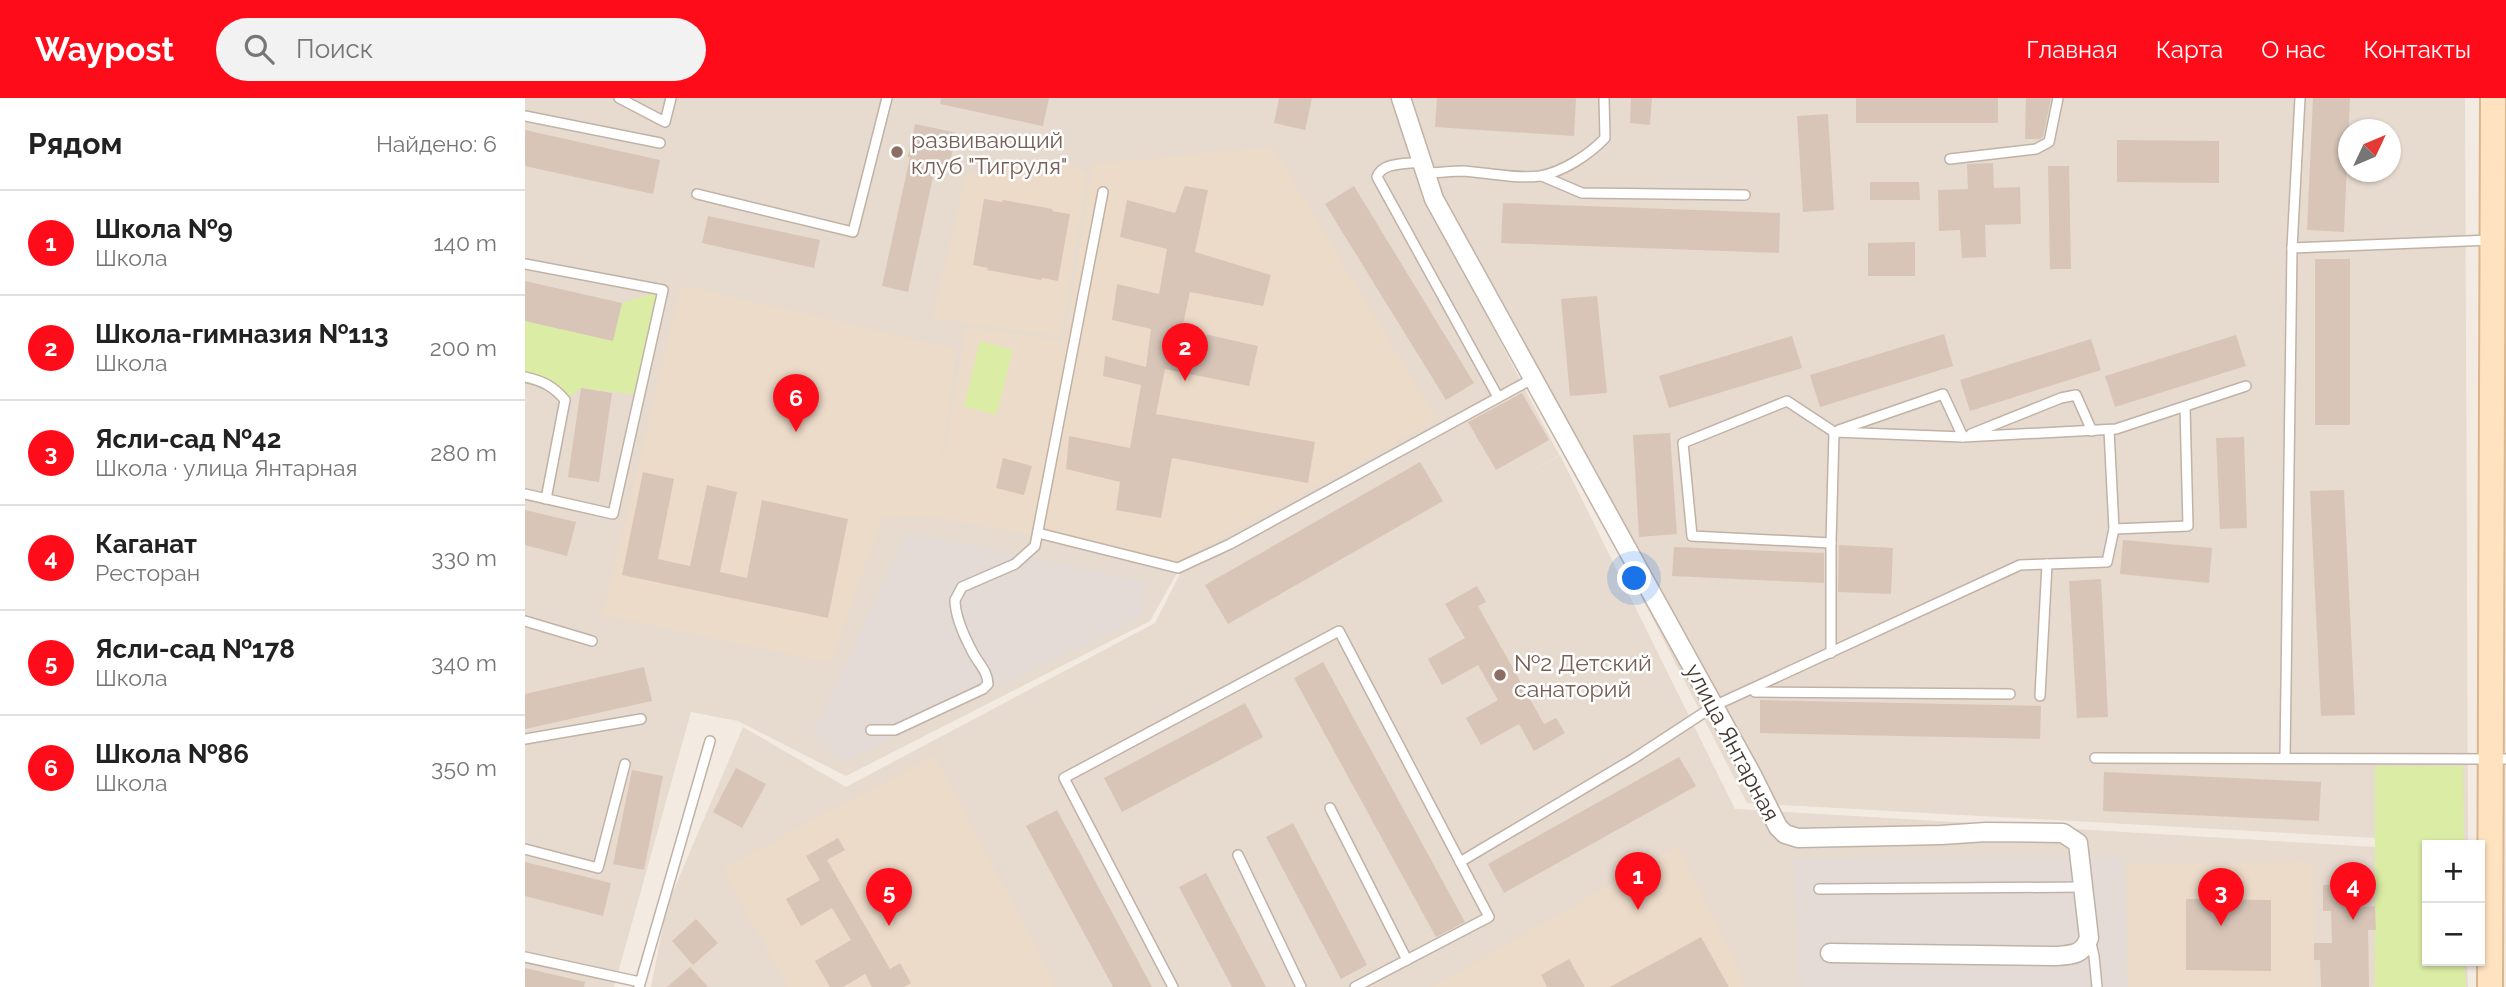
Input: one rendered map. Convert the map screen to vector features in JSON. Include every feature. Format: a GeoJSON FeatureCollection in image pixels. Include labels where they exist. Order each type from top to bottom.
{"type":"FeatureCollection","features":[{"type":"Feature","properties":{"kind":"main road"},"geometry":{"type":"LineString","coordinates":[[2490,987],[2498,759],[2499,459],[2492,240],[2493,98]]}},
{"type":"Feature","properties":{"kind":"street","name":"улица Янтарная"},"geometry":{"type":"LineString","coordinates":[[1401,98],[1434,199],[1778,827],[1785,834],[1798,838],[1986,832],[2063,833],[2078,844],[2089,938]]}},
{"type":"Feature","properties":{"kind":"street"},"geometry":{"type":"LineString","coordinates":[[1830,953],[2071,956],[2080,953],[2089,938]]}},
{"type":"Feature","properties":{"kind":"lane"},"geometry":{"type":"LineString","coordinates":[[619,98],[665,122],[671,98]]}},
{"type":"Feature","properties":{"kind":"lane"},"geometry":{"type":"LineString","coordinates":[[697,194],[853,232],[887,98]]}},
{"type":"Feature","properties":{"kind":"lane"},"geometry":{"type":"LineString","coordinates":[[1542,176],[1591,153],[1605,138],[1604,98]]}},
{"type":"Feature","properties":{"kind":"lane"},"geometry":{"type":"LineString","coordinates":[[1950,159],[2036,149],[2049,142],[2058,98]]}},
{"type":"Feature","properties":{"kind":"lane"},"geometry":{"type":"LineString","coordinates":[[2285,758],[2292,248],[2300,98]]}},
{"type":"Feature","properties":{"kind":"lane"},"geometry":{"type":"LineString","coordinates":[[525,116],[660,143]]}},
{"type":"Feature","properties":{"kind":"lane"},"geometry":{"type":"LineString","coordinates":[[1499,397],[1377,177],[1379,171],[1387,166],[1509,176],[1542,176],[1583,193],[1745,195]]}},
{"type":"Feature","properties":{"kind":"lane"},"geometry":{"type":"LineString","coordinates":[[871,730],[895,730],[983,689],[988,684],[988,676],[973,653],[961,625],[955,600],[962,587],[988,578],[1027,555],[1035,546],[1103,192]]}},
{"type":"Feature","properties":{"kind":"lane"},"geometry":{"type":"LineString","coordinates":[[2292,248],[2492,240]]}},
{"type":"Feature","properties":{"kind":"lane"},"geometry":{"type":"LineString","coordinates":[[525,264],[663,290],[613,514],[525,494]]}},
{"type":"Feature","properties":{"kind":"lane"},"geometry":{"type":"LineString","coordinates":[[525,377],[541,380],[555,388],[565,400],[546,499]]}},
{"type":"Feature","properties":{"kind":"lane"},"geometry":{"type":"LineString","coordinates":[[1038,533],[1178,568],[1230,544],[1532,379]]}},
{"type":"Feature","properties":{"kind":"lane"},"geometry":{"type":"LineString","coordinates":[[1831,543],[1692,536],[1683,443],[1787,401],[1833,432],[1963,437],[2109,430],[2246,386]]}},
{"type":"Feature","properties":{"kind":"lane"},"geometry":{"type":"LineString","coordinates":[[1833,432],[1943,394],[1963,437]]}},
{"type":"Feature","properties":{"kind":"lane"},"geometry":{"type":"LineString","coordinates":[[1963,437],[2061,398],[2076,395],[2092,431]]}},
{"type":"Feature","properties":{"kind":"lane"},"geometry":{"type":"LineString","coordinates":[[2114,529],[2188,526],[2185,407]]}},
{"type":"Feature","properties":{"kind":"lane"},"geometry":{"type":"LineString","coordinates":[[1460,862],[1633,759],[1714,706],[1750,692],[2020,565],[2107,562],[2114,529],[2109,430]]}},
{"type":"Feature","properties":{"kind":"lane"},"geometry":{"type":"LineString","coordinates":[[1832,653],[1833,432]]}},
{"type":"Feature","properties":{"kind":"lane"},"geometry":{"type":"LineString","coordinates":[[2040,696],[2047,564]]}},
{"type":"Feature","properties":{"kind":"lane"},"geometry":{"type":"LineString","coordinates":[[525,621],[592,641]]}},
{"type":"Feature","properties":{"kind":"lane"},"geometry":{"type":"LineString","coordinates":[[1173,987],[1064,779],[1339,631],[1489,917],[1355,987]]}},
{"type":"Feature","properties":{"kind":"lane"},"geometry":{"type":"LineString","coordinates":[[1750,692],[2010,694]]}},
{"type":"Feature","properties":{"kind":"lane"},"geometry":{"type":"LineString","coordinates":[[525,739],[641,719]]}},
{"type":"Feature","properties":{"kind":"lane"},"geometry":{"type":"LineString","coordinates":[[525,957],[639,985],[710,741]]}},
{"type":"Feature","properties":{"kind":"lane"},"geometry":{"type":"LineString","coordinates":[[2095,758],[2498,759]]}},
{"type":"Feature","properties":{"kind":"lane"},"geometry":{"type":"LineString","coordinates":[[525,849],[598,868],[625,764]]}},
{"type":"Feature","properties":{"kind":"lane"},"geometry":{"type":"LineString","coordinates":[[1329,808],[1407,960]]}},
{"type":"Feature","properties":{"kind":"lane"},"geometry":{"type":"LineString","coordinates":[[1238,855],[1301,987]]}},
{"type":"Feature","properties":{"kind":"lane"},"geometry":{"type":"LineString","coordinates":[[1819,889],[2085,887]]}},
{"type":"Feature","properties":{"kind":"lane"},"geometry":{"type":"LineString","coordinates":[[2089,938],[2097,987]]}},
{"type":"Feature","properties":{"kind":"shaded area"},"geometry":{"type":"Polygon","coordinates":[[[525,98],[1397,98],[1427,200],[1559,455],[1515,482],[1560,455],[1735,809],[2422,850],[2422,966],[2467,966],[2468,987],[651,987],[667,906],[743,727],[846,787],[1155,623],[1181,572],[1418,442],[1178,571],[1150,621],[846,776],[738,721],[691,712],[614,987],[525,987],[525,98]]]}},
{"type":"Feature","properties":{"kind":"shaded area"},"geometry":{"type":"Polygon","coordinates":[[[1402,98],[2465,98],[2468,840],[2422,840],[1747,803],[1435,193],[1402,98]]]}},
{"type":"Feature","properties":{"kind":"shaded area"},"geometry":{"type":"Polygon","coordinates":[[[1273,147],[1437,420],[1176,562],[934,517],[883,516],[830,663],[603,615],[681,285],[956,349],[938,488],[966,327],[1065,341],[1093,164],[1273,147]]]}},
{"type":"Feature","properties":{"kind":"shaded area"},"geometry":{"type":"Polygon","coordinates":[[[1074,164],[1087,174],[1061,336],[933,318],[966,174],[1074,164]]]}},
{"type":"Feature","properties":{"kind":"shaded area"},"geometry":{"type":"Polygon","coordinates":[[[907,532],[1147,582],[1141,617],[843,762],[813,734],[907,532]]]}},
{"type":"Feature","properties":{"kind":"shaded area"},"geometry":{"type":"Polygon","coordinates":[[[934,756],[1056,984],[1050,987],[787,987],[723,868],[934,756]]]}},
{"type":"Feature","properties":{"kind":"shaded area"},"geometry":{"type":"Polygon","coordinates":[[[1678,846],[1742,974],[1743,987],[1432,987],[1678,846]]]}},
{"type":"Feature","properties":{"kind":"shaded area"},"geometry":{"type":"Polygon","coordinates":[[[2123,856],[2127,987],[1799,987],[1794,858],[2123,856]]]}},
{"type":"Feature","properties":{"kind":"shaded area"},"geometry":{"type":"Polygon","coordinates":[[[2313,862],[2315,987],[2129,987],[2128,864],[2313,862]]]}},
{"type":"Feature","properties":{"kind":"green space"},"geometry":{"type":"Polygon","coordinates":[[[663,290],[640,395],[581,388],[565,400],[555,389],[525,377],[525,321],[613,341],[622,303],[663,290]]]}},
{"type":"Feature","properties":{"kind":"green space"},"geometry":{"type":"Polygon","coordinates":[[[980,341],[1013,350],[996,415],[964,406],[980,341]]]}},
{"type":"Feature","properties":{"kind":"green space"},"geometry":{"type":"Polygon","coordinates":[[[2375,766],[2463,766],[2464,840],[2422,840],[2422,966],[2465,966],[2466,987],[2375,987],[2375,766]]]}},
{"type":"Feature","properties":{"kind":"building"},"geometry":{"type":"Polygon","coordinates":[[[941,98],[1049,98],[1043,126],[940,104],[941,98]]]}},
{"type":"Feature","properties":{"kind":"building"},"geometry":{"type":"Polygon","coordinates":[[[1279,98],[1312,98],[1305,130],[1274,123],[1279,98]]]}},
{"type":"Feature","properties":{"kind":"building"},"geometry":{"type":"Polygon","coordinates":[[[1437,98],[1576,98],[1574,136],[1435,127],[1437,98]]]}},
{"type":"Feature","properties":{"kind":"building"},"geometry":{"type":"Polygon","coordinates":[[[1631,98],[1652,98],[1650,125],[1630,123],[1631,98]]]}},
{"type":"Feature","properties":{"kind":"building"},"geometry":{"type":"Polygon","coordinates":[[[1856,98],[1998,98],[1998,123],[1856,123],[1856,98]]]}},
{"type":"Feature","properties":{"kind":"building"},"geometry":{"type":"Polygon","coordinates":[[[2026,98],[2051,98],[2043,137],[2039,139],[2025,139],[2026,98]]]}},
{"type":"Feature","properties":{"kind":"building"},"geometry":{"type":"Polygon","coordinates":[[[2313,98],[2350,98],[2349,119],[2338,119],[2338,182],[2346,182],[2344,232],[2307,230],[2313,98]]]}},
{"type":"Feature","properties":{"kind":"building"},"geometry":{"type":"Polygon","coordinates":[[[1828,114],[1834,210],[1803,212],[1797,116],[1828,114]]]}},
{"type":"Feature","properties":{"kind":"building"},"geometry":{"type":"Polygon","coordinates":[[[915,124],[957,133],[949,166],[936,163],[908,292],[882,286],[915,124]]]}},
{"type":"Feature","properties":{"kind":"building"},"geometry":{"type":"Polygon","coordinates":[[[525,130],[660,160],[653,194],[525,166],[525,130]]]}},
{"type":"Feature","properties":{"kind":"building"},"geometry":{"type":"Polygon","coordinates":[[[2117,140],[2219,141],[2219,183],[2117,182],[2117,140]]]}},
{"type":"Feature","properties":{"kind":"building"},"geometry":{"type":"Polygon","coordinates":[[[1993,163],[1994,188],[2020,187],[2021,224],[1985,225],[1986,257],[1962,258],[1960,230],[1939,231],[1938,190],[1968,189],[1967,164],[1993,163]]]}},
{"type":"Feature","properties":{"kind":"building"},"geometry":{"type":"Polygon","coordinates":[[[2048,166],[2069,166],[2071,269],[2050,269],[2048,166]]]}},
{"type":"Feature","properties":{"kind":"building"},"geometry":{"type":"Polygon","coordinates":[[[1870,182],[1919,182],[1920,200],[1870,200],[1870,182]]]}},
{"type":"Feature","properties":{"kind":"building"},"geometry":{"type":"Polygon","coordinates":[[[1185,186],[1208,190],[1195,252],[1271,275],[1263,306],[1190,292],[1182,329],[1258,346],[1249,386],[1165,369],[1156,414],[1315,442],[1308,483],[1172,458],[1161,518],[1116,510],[1120,482],[1066,469],[1069,436],[1130,448],[1141,385],[1103,376],[1105,356],[1146,367],[1151,329],[1112,320],[1117,284],[1159,294],[1167,249],[1120,237],[1127,200],[1175,213],[1185,186]]]}},
{"type":"Feature","properties":{"kind":"building"},"geometry":{"type":"Polygon","coordinates":[[[1354,186],[1474,383],[1446,400],[1325,204],[1354,186]]]}},
{"type":"Feature","properties":{"kind":"building"},"geometry":{"type":"Polygon","coordinates":[[[984,199],[1003,200],[1070,214],[1058,281],[987,270],[988,268],[973,265],[984,199]]]}},
{"type":"Feature","properties":{"kind":"building"},"geometry":{"type":"Polygon","coordinates":[[[1503,203],[1780,213],[1779,253],[1501,243],[1503,203]]]}},
{"type":"Feature","properties":{"kind":"building"},"geometry":{"type":"Polygon","coordinates":[[[708,216],[820,240],[814,268],[702,243],[708,216]]]}},
{"type":"Feature","properties":{"kind":"building"},"geometry":{"type":"Polygon","coordinates":[[[1915,242],[1915,276],[1868,276],[1868,243],[1915,242]]]}},
{"type":"Feature","properties":{"kind":"building"},"geometry":{"type":"Polygon","coordinates":[[[2315,259],[2350,259],[2350,425],[2315,425],[2315,259]]]}},
{"type":"Feature","properties":{"kind":"building"},"geometry":{"type":"Polygon","coordinates":[[[525,281],[622,303],[613,341],[525,321],[525,281]]]}},
{"type":"Feature","properties":{"kind":"building"},"geometry":{"type":"Polygon","coordinates":[[[1597,296],[1607,393],[1570,396],[1561,299],[1597,296]]]}},
{"type":"Feature","properties":{"kind":"building"},"geometry":{"type":"Polygon","coordinates":[[[1944,334],[1953,366],[1820,407],[1810,375],[1944,334]]]}},
{"type":"Feature","properties":{"kind":"building"},"geometry":{"type":"Polygon","coordinates":[[[2236,335],[2246,366],[2115,407],[2105,376],[2236,335]]]}},
{"type":"Feature","properties":{"kind":"building"},"geometry":{"type":"Polygon","coordinates":[[[1792,336],[1802,368],[1669,408],[1659,376],[1792,336]]]}},
{"type":"Feature","properties":{"kind":"building"},"geometry":{"type":"Polygon","coordinates":[[[2091,339],[2101,370],[1970,411],[1960,380],[2091,339]]]}},
{"type":"Feature","properties":{"kind":"building"},"geometry":{"type":"Polygon","coordinates":[[[581,388],[612,393],[599,482],[568,477],[581,388]]]}},
{"type":"Feature","properties":{"kind":"building"},"geometry":{"type":"Polygon","coordinates":[[[1522,393],[1549,440],[1496,470],[1468,422],[1522,393]]]}},
{"type":"Feature","properties":{"kind":"building"},"geometry":{"type":"Polygon","coordinates":[[[1670,433],[1677,534],[1639,537],[1633,435],[1670,433]]]}},
{"type":"Feature","properties":{"kind":"building"},"geometry":{"type":"Polygon","coordinates":[[[2244,437],[2247,528],[2220,529],[2216,438],[2244,437]]]}},
{"type":"Feature","properties":{"kind":"building"},"geometry":{"type":"Polygon","coordinates":[[[1003,458],[1032,466],[1024,495],[996,488],[1003,458]]]}},
{"type":"Feature","properties":{"kind":"building"},"geometry":{"type":"Polygon","coordinates":[[[1420,462],[1443,501],[1228,624],[1205,585],[1420,462]]]}},
{"type":"Feature","properties":{"kind":"building"},"geometry":{"type":"Polygon","coordinates":[[[643,472],[674,479],[658,559],[690,566],[707,485],[737,492],[720,572],[747,578],[762,500],[848,519],[828,618],[622,575],[643,472]]]}},
{"type":"Feature","properties":{"kind":"building"},"geometry":{"type":"Polygon","coordinates":[[[2344,490],[2355,715],[2321,716],[2310,491],[2344,490]]]}},
{"type":"Feature","properties":{"kind":"building"},"geometry":{"type":"Polygon","coordinates":[[[525,510],[576,522],[567,556],[525,545],[525,510]]]}},
{"type":"Feature","properties":{"kind":"building"},"geometry":{"type":"Polygon","coordinates":[[[2123,540],[2212,548],[2209,583],[2120,574],[2123,540]]]}},
{"type":"Feature","properties":{"kind":"building"},"geometry":{"type":"Polygon","coordinates":[[[1839,545],[1893,548],[1891,594],[1838,592],[1839,545]]]}},
{"type":"Feature","properties":{"kind":"building"},"geometry":{"type":"Polygon","coordinates":[[[1674,547],[1824,553],[1824,583],[1672,576],[1674,547]]]}},
{"type":"Feature","properties":{"kind":"building"},"geometry":{"type":"Polygon","coordinates":[[[2101,579],[2108,717],[2077,718],[2069,581],[2101,579]]]}},
{"type":"Feature","properties":{"kind":"building","name":"№2 Детский санаторий"},"geometry":{"type":"Polygon","coordinates":[[[1477,586],[1486,602],[1478,606],[1544,724],[1556,718],[1565,733],[1534,751],[1519,724],[1481,745],[1466,718],[1498,700],[1478,665],[1442,685],[1428,659],[1465,638],[1445,604],[1477,586]]]}},
{"type":"Feature","properties":{"kind":"building"},"geometry":{"type":"Polygon","coordinates":[[[1323,662],[1465,922],[1436,937],[1294,678],[1323,662]]]}},
{"type":"Feature","properties":{"kind":"building"},"geometry":{"type":"Polygon","coordinates":[[[644,667],[652,701],[525,729],[525,694],[644,667]]]}},
{"type":"Feature","properties":{"kind":"building"},"geometry":{"type":"Polygon","coordinates":[[[1760,700],[2041,706],[2040,739],[1760,733],[1760,700]]]}},
{"type":"Feature","properties":{"kind":"building"},"geometry":{"type":"Polygon","coordinates":[[[1245,703],[1263,737],[1122,812],[1104,778],[1245,703]]]}},
{"type":"Feature","properties":{"kind":"building"},"geometry":{"type":"Polygon","coordinates":[[[1679,757],[1696,786],[1504,893],[1488,864],[1679,757]]]}},
{"type":"Feature","properties":{"kind":"building"},"geometry":{"type":"Polygon","coordinates":[[[736,768],[766,784],[742,828],[713,812],[736,768]]]}},
{"type":"Feature","properties":{"kind":"building"},"geometry":{"type":"Polygon","coordinates":[[[632,770],[663,776],[644,870],[613,864],[632,770]]]}},
{"type":"Feature","properties":{"kind":"building"},"geometry":{"type":"Polygon","coordinates":[[[2104,772],[2321,782],[2319,821],[2103,811],[2104,772]]]}},
{"type":"Feature","properties":{"kind":"building"},"geometry":{"type":"Polygon","coordinates":[[[1057,810],[1152,987],[1113,987],[1026,826],[1057,810]]]}},
{"type":"Feature","properties":{"kind":"building"},"geometry":{"type":"Polygon","coordinates":[[[1293,823],[1367,965],[1341,979],[1266,837],[1293,823]]]}},
{"type":"Feature","properties":{"kind":"building"},"geometry":{"type":"Polygon","coordinates":[[[838,838],[845,850],[827,860],[890,969],[900,963],[911,983],[904,987],[872,987],[865,974],[843,987],[830,987],[815,961],[851,940],[832,908],[801,926],[786,899],[820,880],[806,856],[838,838]]]}},
{"type":"Feature","properties":{"kind":"building"},"geometry":{"type":"Polygon","coordinates":[[[525,862],[611,883],[603,916],[525,896],[525,862]]]}},
{"type":"Feature","properties":{"kind":"building"},"geometry":{"type":"Polygon","coordinates":[[[1206,873],[1266,987],[1232,987],[1179,887],[1206,873]]]}},
{"type":"Feature","properties":{"kind":"building"},"geometry":{"type":"Polygon","coordinates":[[[2361,884],[2361,907],[2375,906],[2376,930],[2368,930],[2369,987],[2321,987],[2320,960],[2314,960],[2314,943],[2332,943],[2331,911],[2323,911],[2323,885],[2361,884]]]}},
{"type":"Feature","properties":{"kind":"building"},"geometry":{"type":"Polygon","coordinates":[[[2186,899],[2271,900],[2271,971],[2186,970],[2186,899]]]}},
{"type":"Feature","properties":{"kind":"building"},"geometry":{"type":"Polygon","coordinates":[[[696,919],[718,943],[693,965],[672,941],[696,919]]]}},
{"type":"Feature","properties":{"kind":"building"},"geometry":{"type":"Polygon","coordinates":[[[1701,937],[1729,987],[1610,987],[1701,937]]]}},
{"type":"Feature","properties":{"kind":"building"},"geometry":{"type":"Polygon","coordinates":[[[1569,959],[1585,987],[1547,987],[1541,975],[1569,959]]]}},
{"type":"Feature","properties":{"kind":"building"},"geometry":{"type":"Polygon","coordinates":[[[690,967],[708,987],[667,987],[690,967]]]}},
{"type":"Feature","properties":{"kind":"building"},"geometry":{"type":"Polygon","coordinates":[[[525,968],[585,982],[584,987],[525,987],[525,968]]]}},
{"type":"Feature","properties":{"kind":"place","name":"развивающий клуб \"Тигруля\""},"geometry":{"type":"Point","coordinates":[897,152]}},
{"type":"Feature","properties":{"kind":"place","name":"Школа-гимназия №113"},"geometry":{"type":"Point","coordinates":[1185,381]}},
{"type":"Feature","properties":{"kind":"place","name":"Школа №86"},"geometry":{"type":"Point","coordinates":[796,432]}},
{"type":"Feature","properties":{"kind":"place","name":"№2 Детский санаторий"},"geometry":{"type":"Point","coordinates":[1500,675]}},
{"type":"Feature","properties":{"kind":"place","name":"Школа №9"},"geometry":{"type":"Point","coordinates":[1638,910]}},
{"type":"Feature","properties":{"kind":"place","name":"Каганат"},"geometry":{"type":"Point","coordinates":[2353,920]}},
{"type":"Feature","properties":{"kind":"place","name":"Ясли-сад №178"},"geometry":{"type":"Point","coordinates":[889,926]}},
{"type":"Feature","properties":{"kind":"place","name":"Ясли-сад №42"},"geometry":{"type":"Point","coordinates":[2221,926]}}]}
